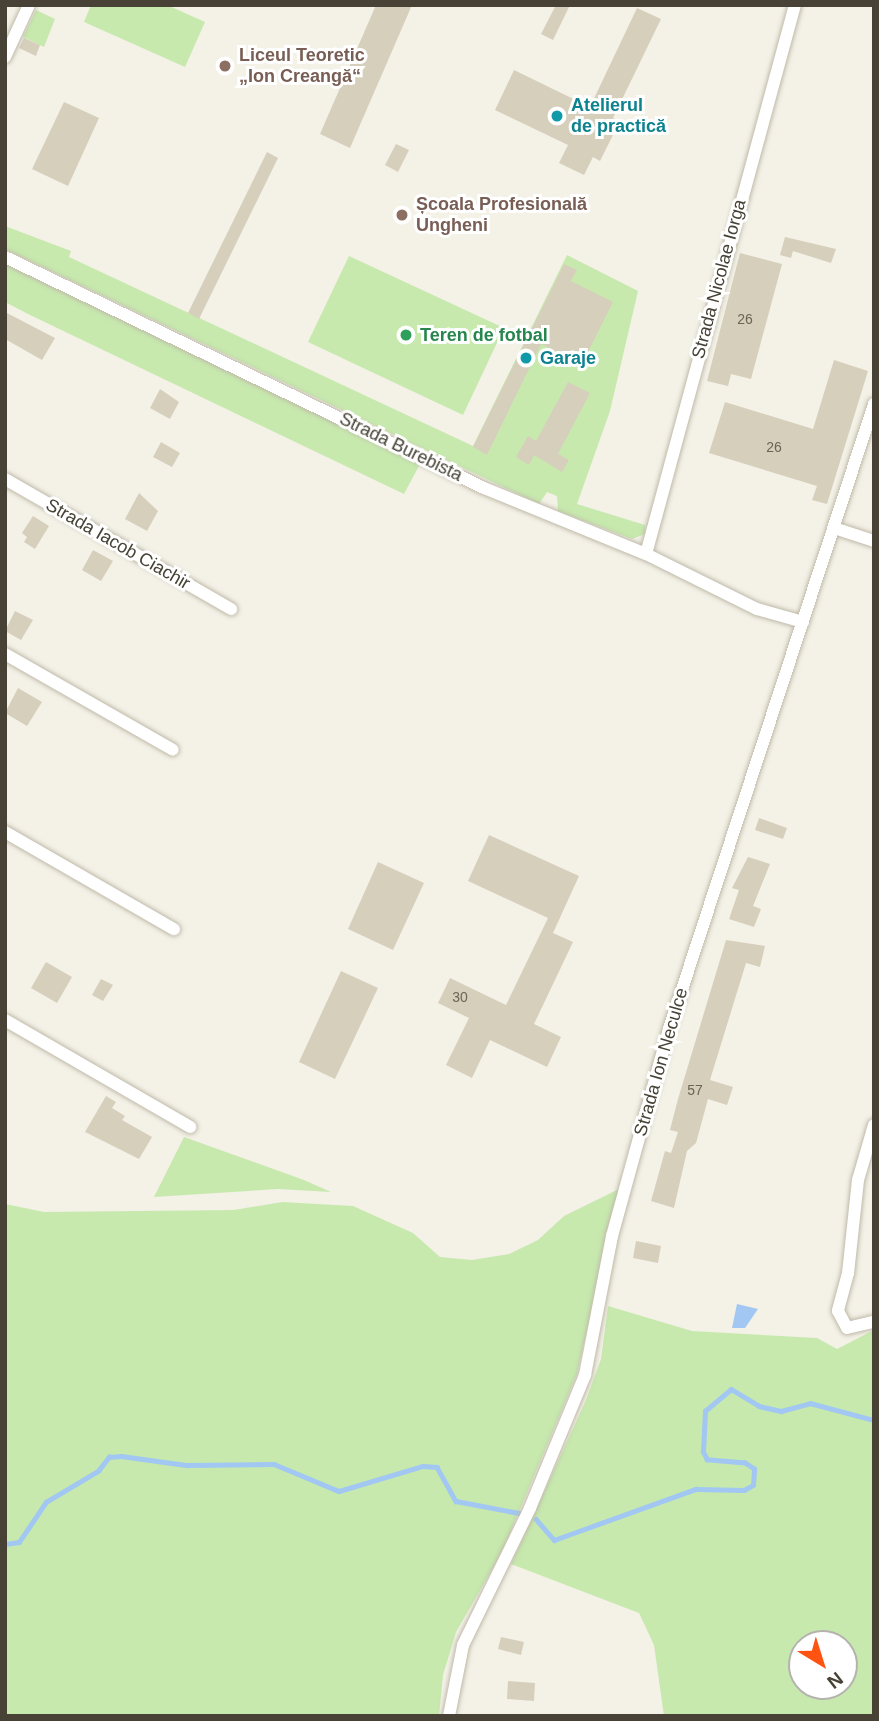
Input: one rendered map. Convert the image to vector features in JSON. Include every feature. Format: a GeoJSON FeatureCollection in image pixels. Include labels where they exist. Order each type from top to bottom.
{"type":"FeatureCollection","features":[{"type":"Feature","properties":{"kind":"street"},"geometry":{"type":"LineString","coordinates":[[5,57],[29,5]]}},
{"type":"Feature","properties":{"kind":"street","name":"Strada Nicolae Iorga"},"geometry":{"type":"LineString","coordinates":[[646,554],[795,5]]}},
{"type":"Feature","properties":{"kind":"street","name":"Strada Burebista"},"geometry":{"type":"LineString","coordinates":[[5,257],[484,488],[646,554],[715,590],[803,622]]}},
{"type":"Feature","properties":{"kind":"street","name":"Strada Ion Neculce"},"geometry":{"type":"LineString","coordinates":[[449,1716],[463,1645],[530,1508],[585,1375],[612,1236],[666,1042],[874,404]]}},
{"type":"Feature","properties":{"kind":"street","name":"Strada Iacob Ciachir"},"geometry":{"type":"LineString","coordinates":[[5,479],[231,609]]}},
{"type":"Feature","properties":{"kind":"street"},"geometry":{"type":"LineString","coordinates":[[834,528],[874,541]]}},
{"type":"Feature","properties":{"kind":"street"},"geometry":{"type":"LineString","coordinates":[[5,654],[173,750]]}},
{"type":"Feature","properties":{"kind":"street"},"geometry":{"type":"LineString","coordinates":[[5,832],[174,929]]}},
{"type":"Feature","properties":{"kind":"street"},"geometry":{"type":"LineString","coordinates":[[5,1020],[190,1127]]}},
{"type":"Feature","properties":{"kind":"street"},"geometry":{"type":"LineString","coordinates":[[874,1125],[858,1180],[838,1311],[847,1328],[874,1322]]}},
{"type":"Feature","properties":{"kind":"green space"},"geometry":{"type":"Polygon","coordinates":[[[91,5],[167,5],[205,22],[185,67],[84,22],[91,5]]]}},
{"type":"Feature","properties":{"kind":"green space"},"geometry":{"type":"Polygon","coordinates":[[[36,10],[55,19],[44,47],[23,37],[36,10]]]}},
{"type":"Feature","properties":{"kind":"green space"},"geometry":{"type":"Polygon","coordinates":[[[5,226],[71,251],[69,257],[473,446],[567,255],[638,291],[610,411],[577,504],[645,525],[645,534],[632,539],[558,511],[557,496],[547,492],[539,504],[5,249],[5,226]]]}},
{"type":"Feature","properties":{"kind":"green space","name":"Teren de fotbal"},"geometry":{"type":"Polygon","coordinates":[[[349,256],[504,328],[463,415],[308,342],[349,256]]]}},
{"type":"Feature","properties":{"kind":"green space"},"geometry":{"type":"Polygon","coordinates":[[[5,263],[420,464],[404,494],[28,314],[5,302],[5,263]]]}},
{"type":"Feature","properties":{"kind":"green space"},"geometry":{"type":"Polygon","coordinates":[[[184,1137],[331,1192],[278,1189],[154,1197],[184,1137]]]}},
{"type":"Feature","properties":{"kind":"green space"},"geometry":{"type":"Polygon","coordinates":[[[619,1189],[577,1374],[502,1552],[456,1632],[443,1675],[439,1716],[5,1716],[5,1204],[44,1212],[234,1210],[282,1202],[353,1206],[413,1233],[440,1257],[472,1260],[509,1254],[538,1240],[564,1216],[619,1189]]]}},
{"type":"Feature","properties":{"kind":"green space"},"geometry":{"type":"Polygon","coordinates":[[[608,1306],[692,1331],[817,1338],[837,1349],[874,1330],[874,1716],[664,1716],[654,1645],[639,1613],[511,1564],[586,1400],[601,1359],[608,1306]]]}},
{"type":"Feature","properties":{"kind":"water"},"geometry":{"type":"Polygon","coordinates":[[[737,1304],[758,1309],[745,1328],[732,1328],[737,1304]]]}},
{"type":"Feature","properties":{"kind":"building"},"geometry":{"type":"Polygon","coordinates":[[[376,5],[412,5],[350,148],[320,134],[376,5]]]}},
{"type":"Feature","properties":{"kind":"building"},"geometry":{"type":"Polygon","coordinates":[[[556,5],[570,5],[553,40],[541,34],[556,5]]]}},
{"type":"Feature","properties":{"kind":"building","name":"Atelierul de practică"},"geometry":{"type":"Polygon","coordinates":[[[637,8],[661,19],[613,118],[620,121],[600,161],[593,157],[584,175],[559,163],[568,145],[495,110],[514,70],[590,107],[637,8]]]}},
{"type":"Feature","properties":{"kind":"building"},"geometry":{"type":"Polygon","coordinates":[[[24,38],[40,45],[36,56],[19,48],[24,38]]]}},
{"type":"Feature","properties":{"kind":"building"},"geometry":{"type":"Polygon","coordinates":[[[64,102],[99,118],[68,186],[32,169],[64,102]]]}},
{"type":"Feature","properties":{"kind":"building"},"geometry":{"type":"Polygon","coordinates":[[[396,144],[409,150],[398,172],[385,165],[396,144]]]}},
{"type":"Feature","properties":{"kind":"building"},"geometry":{"type":"Polygon","coordinates":[[[267,152],[278,158],[199,319],[188,313],[267,152]]]}},
{"type":"Feature","properties":{"kind":"building"},"geometry":{"type":"Polygon","coordinates":[[[785,237],[836,249],[831,263],[793,251],[791,258],[780,255],[785,237]]]}},
{"type":"Feature","properties":{"kind":"building"},"geometry":{"type":"Polygon","coordinates":[[[740,253],[782,264],[751,379],[731,374],[728,386],[707,381],[740,253]]]}},
{"type":"Feature","properties":{"kind":"building"},"geometry":{"type":"Polygon","coordinates":[[[564,264],[577,270],[571,281],[613,302],[582,364],[541,344],[487,455],[473,447],[564,264]]]}},
{"type":"Feature","properties":{"kind":"building"},"geometry":{"type":"Polygon","coordinates":[[[5,312],[55,338],[42,360],[5,339],[5,312]]]}},
{"type":"Feature","properties":{"kind":"building"},"geometry":{"type":"Polygon","coordinates":[[[834,360],[868,371],[827,504],[812,500],[817,486],[709,453],[725,402],[813,429],[834,360]]]}},
{"type":"Feature","properties":{"kind":"building"},"geometry":{"type":"Polygon","coordinates":[[[568,382],[590,393],[558,454],[569,460],[562,472],[534,455],[529,465],[516,457],[528,436],[536,441],[568,382]]]}},
{"type":"Feature","properties":{"kind":"building"},"geometry":{"type":"Polygon","coordinates":[[[160,389],[179,402],[170,419],[150,408],[160,389]]]}},
{"type":"Feature","properties":{"kind":"building"},"geometry":{"type":"Polygon","coordinates":[[[161,442],[180,453],[172,467],[153,457],[161,442]]]}},
{"type":"Feature","properties":{"kind":"building"},"geometry":{"type":"Polygon","coordinates":[[[139,493],[158,511],[147,531],[125,519],[139,493]]]}},
{"type":"Feature","properties":{"kind":"building"},"geometry":{"type":"Polygon","coordinates":[[[33,516],[49,526],[35,549],[24,542],[27,537],[22,533],[33,516]]]}},
{"type":"Feature","properties":{"kind":"building"},"geometry":{"type":"Polygon","coordinates":[[[93,550],[113,561],[101,581],[82,570],[93,550]]]}},
{"type":"Feature","properties":{"kind":"building"},"geometry":{"type":"Polygon","coordinates":[[[15,611],[33,620],[21,640],[5,631],[15,611]]]}},
{"type":"Feature","properties":{"kind":"building"},"geometry":{"type":"Polygon","coordinates":[[[18,688],[42,702],[27,726],[5,713],[18,688]]]}},
{"type":"Feature","properties":{"kind":"building"},"geometry":{"type":"Polygon","coordinates":[[[759,818],[787,828],[783,839],[755,830],[759,818]]]}},
{"type":"Feature","properties":{"kind":"building"},"geometry":{"type":"Polygon","coordinates":[[[489,835],[579,876],[553,933],[573,942],[534,1024],[561,1037],[547,1067],[490,1040],[472,1078],[446,1065],[469,1018],[438,1003],[450,978],[506,1005],[548,918],[468,881],[489,835]]]}},
{"type":"Feature","properties":{"kind":"building"},"geometry":{"type":"Polygon","coordinates":[[[748,857],[770,864],[753,906],[761,909],[754,927],[729,919],[739,890],[732,888],[748,857]]]}},
{"type":"Feature","properties":{"kind":"building"},"geometry":{"type":"Polygon","coordinates":[[[378,862],[424,883],[393,950],[348,929],[378,862]]]}},
{"type":"Feature","properties":{"kind":"building"},"geometry":{"type":"Polygon","coordinates":[[[726,940],[765,946],[760,967],[746,963],[710,1080],[733,1087],[727,1105],[708,1099],[696,1143],[687,1151],[674,1208],[651,1201],[665,1151],[671,1153],[678,1132],[670,1130],[726,940]]]}},
{"type":"Feature","properties":{"kind":"building"},"geometry":{"type":"Polygon","coordinates":[[[46,962],[72,977],[57,1003],[31,988],[46,962]]]}},
{"type":"Feature","properties":{"kind":"building"},"geometry":{"type":"Polygon","coordinates":[[[341,971],[378,988],[335,1079],[299,1062],[341,971]]]}},
{"type":"Feature","properties":{"kind":"building"},"geometry":{"type":"Polygon","coordinates":[[[101,979],[113,985],[103,1001],[92,995],[101,979]]]}},
{"type":"Feature","properties":{"kind":"building"},"geometry":{"type":"Polygon","coordinates":[[[106,1096],[116,1102],[112,1108],[125,1116],[122,1120],[152,1137],[139,1159],[85,1132],[106,1096]]]}},
{"type":"Feature","properties":{"kind":"building"},"geometry":{"type":"Polygon","coordinates":[[[636,1241],[661,1246],[658,1263],[633,1258],[636,1241]]]}},
{"type":"Feature","properties":{"kind":"building"},"geometry":{"type":"Polygon","coordinates":[[[501,1637],[524,1642],[521,1655],[498,1649],[501,1637]]]}},
{"type":"Feature","properties":{"kind":"building"},"geometry":{"type":"Polygon","coordinates":[[[508,1681],[535,1683],[534,1701],[507,1699],[508,1681]]]}},
{"type":"Feature","properties":{"kind":"waterway"},"geometry":{"type":"LineString","coordinates":[[536,1519],[554,1540],[696,1489],[744,1490],[753,1485],[754,1469],[745,1463],[707,1460],[703,1452],[705,1411],[731,1389],[759,1406],[781,1411],[810,1403],[874,1420]]}},
{"type":"Feature","properties":{"kind":"waterway"},"geometry":{"type":"LineString","coordinates":[[5,1544],[19,1542],[46,1502],[98,1471],[109,1457],[121,1456],[187,1465],[274,1464],[339,1491],[423,1466],[437,1467],[456,1501],[524,1514]]}},
{"type":"Feature","properties":{"kind":"place","name":"Liceul Teoretic „Ion Creangă“"},"geometry":{"type":"Point","coordinates":[225,66]}},
{"type":"Feature","properties":{"kind":"place","name":"Atelierul de practică"},"geometry":{"type":"Point","coordinates":[557,116]}},
{"type":"Feature","properties":{"kind":"place","name":"Școala Profesională Ungheni"},"geometry":{"type":"Point","coordinates":[402,215]}},
{"type":"Feature","properties":{"kind":"place","name":"Teren de fotbal"},"geometry":{"type":"Point","coordinates":[406,335]}},
{"type":"Feature","properties":{"kind":"place","name":"Garaje"},"geometry":{"type":"Point","coordinates":[526,358]}}]}
